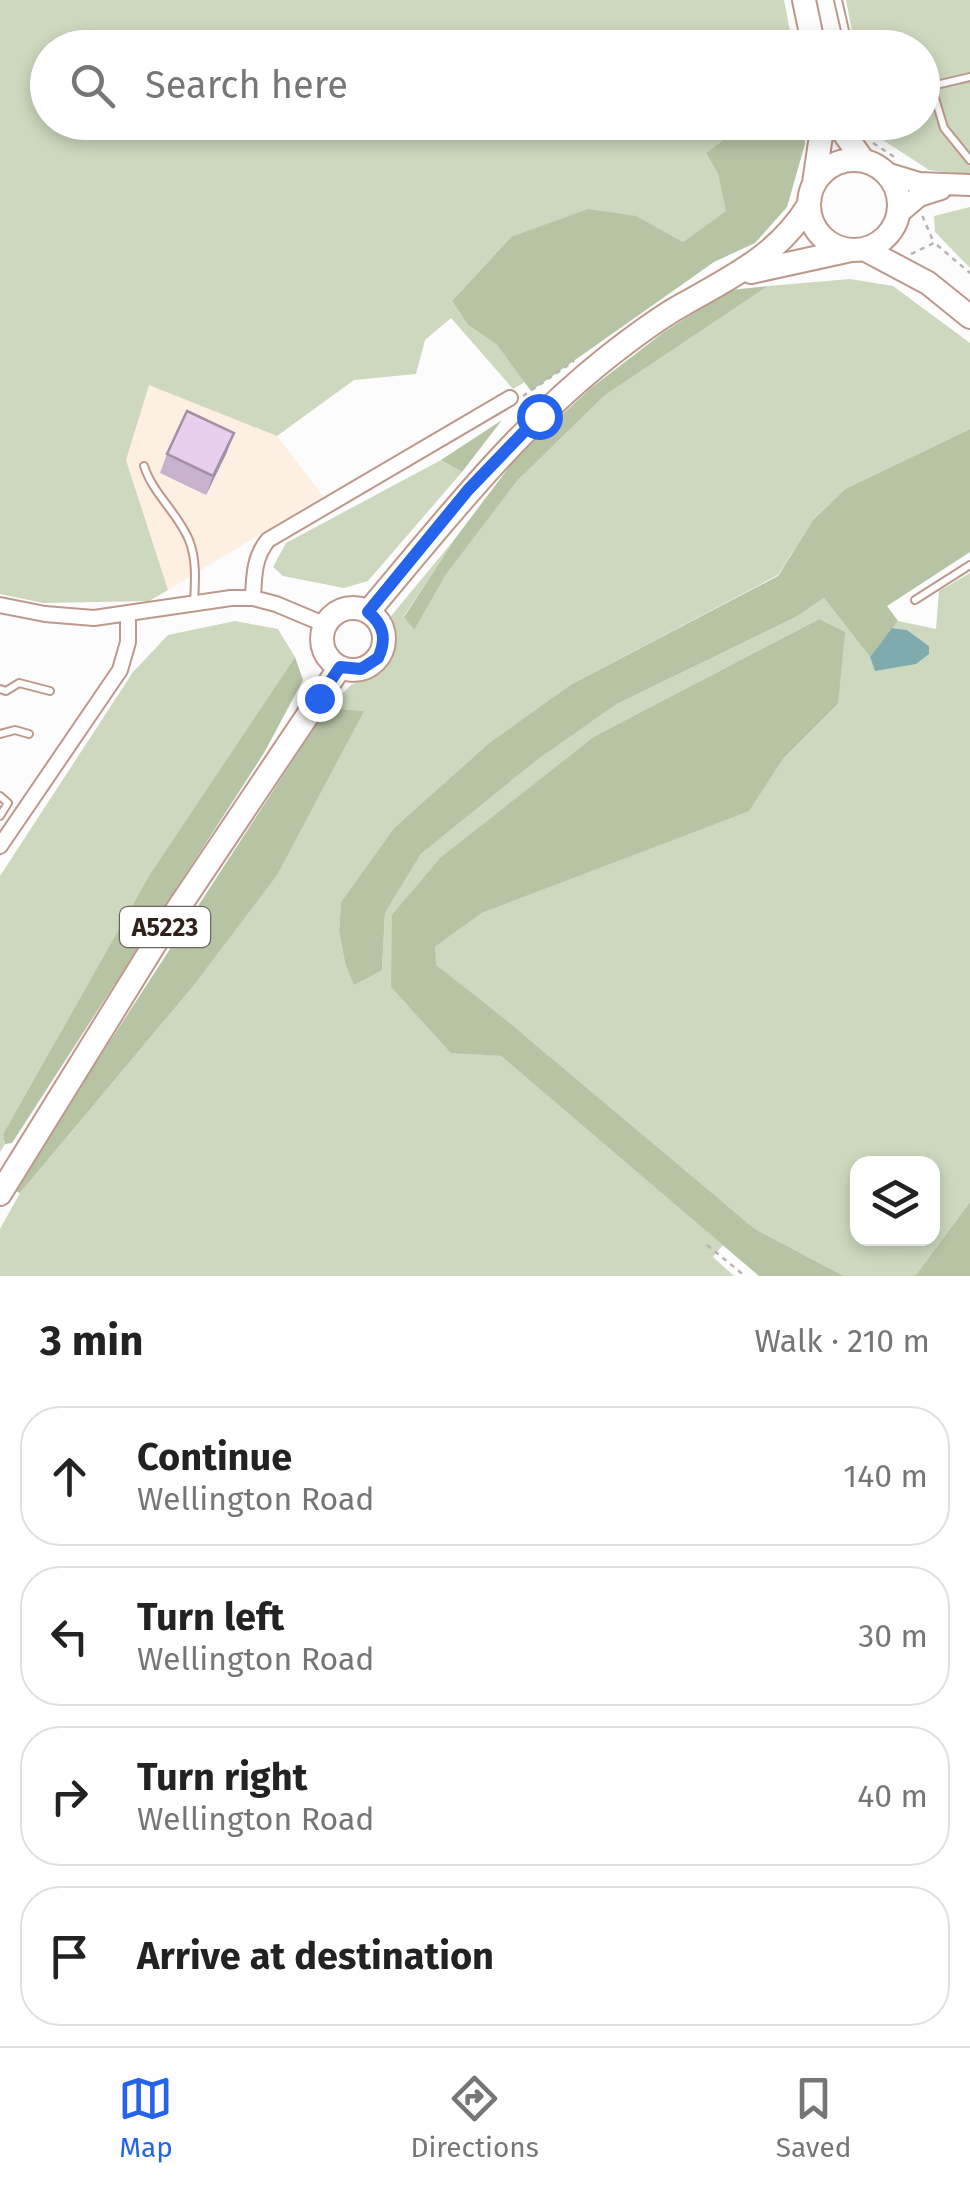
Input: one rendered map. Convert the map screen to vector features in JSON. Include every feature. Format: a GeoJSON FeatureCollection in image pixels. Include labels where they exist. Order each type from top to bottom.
{"type":"FeatureCollection","features":[{"type":"Feature","properties":{"kind":"main road"},"geometry":{"type":"LineString","coordinates":[[804,0],[810,30]]}},
{"type":"Feature","properties":{"kind":"main road"},"geometry":{"type":"LineString","coordinates":[[821,140],[811,194],[811,219],[826,240],[858,249],[928,283],[970,317]]}},
{"type":"Feature","properties":{"kind":"main road"},"geometry":{"type":"LineString","coordinates":[[849,140],[863,160],[886,173],[899,199],[896,220],[908,256],[928,283]]}},
{"type":"Feature","properties":{"kind":"main road"},"geometry":{"type":"LineString","coordinates":[[734,278],[786,237],[834,164],[863,160]]}},
{"type":"Feature","properties":{"kind":"main road"},"geometry":{"type":"LineString","coordinates":[[368,612],[468,490],[539,416],[610,356],[680,306],[734,278],[775,265],[876,244],[896,220]]}},
{"type":"Feature","properties":{"kind":"main road"},"geometry":{"type":"LineString","coordinates":[[349,609],[368,612],[382,628],[384,638],[378,658],[361,669],[340,667],[326,654],[326,625],[332,617],[349,609]]}},
{"type":"Feature","properties":{"kind":"main road","name":"A5223"},"geometry":{"type":"LineString","coordinates":[[0,1194],[160,934],[340,667]]}},
{"type":"Feature","properties":{"kind":"street"},"geometry":{"type":"LineString","coordinates":[[886,173],[919,183],[970,185]]}},
{"type":"Feature","properties":{"kind":"street"},"geometry":{"type":"LineString","coordinates":[[896,220],[920,196],[948,186]]}},
{"type":"Feature","properties":{"kind":"street"},"geometry":{"type":"LineString","coordinates":[[253,598],[255,567],[268,540],[510,398]]}},
{"type":"Feature","properties":{"kind":"street"},"geometry":{"type":"LineString","coordinates":[[0,604],[78,616],[128,614],[253,598],[326,625]]}},
{"type":"Feature","properties":{"kind":"street"},"geometry":{"type":"LineString","coordinates":[[0,846],[120,670],[128,642],[128,614]]}},
{"type":"Feature","properties":{"kind":"lane"},"geometry":{"type":"LineString","coordinates":[[838,0],[845,30]]}},
{"type":"Feature","properties":{"kind":"lane"},"geometry":{"type":"LineString","coordinates":[[940,83],[970,77]]}},
{"type":"Feature","properties":{"kind":"lane"},"geometry":{"type":"LineString","coordinates":[[940,118],[970,160]]}},
{"type":"Feature","properties":{"kind":"lane"},"geometry":{"type":"LineString","coordinates":[[144,466],[149,482],[188,539],[196,570],[194,604]]}},
{"type":"Feature","properties":{"kind":"lane"},"geometry":{"type":"LineString","coordinates":[[915,600],[970,566]]}},
{"type":"Feature","properties":{"kind":"lane"},"geometry":{"type":"LineString","coordinates":[[0,689],[6,691],[19,683],[50,691]]}},
{"type":"Feature","properties":{"kind":"lane"},"geometry":{"type":"LineString","coordinates":[[0,734],[15,730],[30,734]]}},
{"type":"Feature","properties":{"kind":"lane"},"geometry":{"type":"LineString","coordinates":[[0,796],[8,802],[0,816]]}},
{"type":"Feature","properties":{"kind":"path"},"geometry":{"type":"LineString","coordinates":[[923,203],[922,214],[934,243],[970,273]]}},
{"type":"Feature","properties":{"kind":"path"},"geometry":{"type":"LineString","coordinates":[[908,256],[934,243]]}},
{"type":"Feature","properties":{"kind":"path"},"geometry":{"type":"LineString","coordinates":[[707,1245],[745,1276]]}},
{"type":"Feature","properties":{"kind":"shaded area"},"geometry":{"type":"Polygon","coordinates":[[[149,384],[277,436],[323,496],[168,590],[126,460],[149,384]]]}},
{"type":"Feature","properties":{"kind":"green space"},"geometry":{"type":"Polygon","coordinates":[[[0,0],[784,0],[790,30],[30,30],[30,140],[723,140],[706,153],[718,174],[727,211],[683,242],[636,217],[511,237],[452,301],[468,325],[497,345],[525,382],[513,389],[451,318],[425,340],[416,374],[354,380],[277,436],[149,385],[126,460],[168,590],[149,601],[43,603],[0,594],[0,0]]]}},
{"type":"Feature","properties":{"kind":"green space"},"geometry":{"type":"Polygon","coordinates":[[[846,0],[970,0],[970,175],[929,170],[883,140],[940,140],[940,30],[852,30],[846,0]]]}},
{"type":"Feature","properties":{"kind":"green space"},"geometry":{"type":"Polygon","coordinates":[[[723,140],[805,140],[787,207],[755,243],[714,262],[531,391],[497,345],[468,325],[452,301],[511,237],[588,209],[636,216],[683,242],[726,211],[718,174],[706,153],[723,140]]]}},
{"type":"Feature","properties":{"kind":"green space"},"geometry":{"type":"Polygon","coordinates":[[[970,207],[970,268],[935,232],[934,216],[970,207]]]}},
{"type":"Feature","properties":{"kind":"green space"},"geometry":{"type":"Polygon","coordinates":[[[850,279],[893,286],[970,343],[970,429],[845,489],[813,520],[778,575],[570,685],[489,743],[394,828],[341,902],[339,931],[345,963],[382,970],[385,913],[421,854],[537,760],[617,704],[796,617],[824,598],[870,657],[875,670],[929,646],[907,630],[892,628],[898,621],[936,629],[939,591],[970,573],[970,1202],[940,1242],[940,1156],[850,1156],[850,1246],[937,1246],[915,1276],[844,1276],[755,1229],[435,965],[435,947],[482,913],[749,810],[783,759],[838,704],[819,619],[595,736],[391,987],[451,1052],[501,1056],[723,1245],[713,1257],[734,1276],[0,1276],[0,1229],[20,1193],[190,990],[363,711],[327,708],[351,685],[376,675],[392,657],[391,616],[454,540],[404,616],[413,629],[445,574],[517,481],[604,396],[768,286],[850,279]]]}},
{"type":"Feature","properties":{"kind":"green space"},"geometry":{"type":"Polygon","coordinates":[[[768,286],[604,396],[517,481],[446,574],[414,630],[404,617],[454,540],[518,455],[591,388],[664,332],[730,290],[768,286]]]}},
{"type":"Feature","properties":{"kind":"green space"},"geometry":{"type":"Polygon","coordinates":[[[502,420],[462,472],[441,460],[502,420]]]}},
{"type":"Feature","properties":{"kind":"green space"},"geometry":{"type":"Polygon","coordinates":[[[970,429],[970,552],[887,606],[898,621],[870,657],[824,598],[796,617],[617,704],[537,760],[421,854],[385,913],[382,970],[354,985],[339,931],[341,902],[394,828],[489,743],[570,685],[778,576],[813,520],[845,489],[970,429]]]}},
{"type":"Feature","properties":{"kind":"green space"},"geometry":{"type":"Polygon","coordinates":[[[441,460],[462,472],[368,581],[344,588],[283,576],[273,567],[286,543],[441,460]]]}},
{"type":"Feature","properties":{"kind":"green space"},"geometry":{"type":"Polygon","coordinates":[[[819,619],[845,632],[838,704],[783,759],[749,811],[482,913],[435,947],[436,965],[755,1229],[844,1276],[759,1276],[501,1056],[451,1053],[391,987],[392,915],[440,858],[595,736],[819,619]]]}},
{"type":"Feature","properties":{"kind":"green space"},"geometry":{"type":"Polygon","coordinates":[[[235,621],[278,629],[295,657],[150,874],[3,1134],[5,1144],[0,1152],[0,876],[133,672],[168,635],[235,621]]]}},
{"type":"Feature","properties":{"kind":"green space"},"geometry":{"type":"Polygon","coordinates":[[[295,657],[303,680],[264,753],[12,1143],[5,1144],[3,1134],[150,874],[295,657]]]}},
{"type":"Feature","properties":{"kind":"green space"},"geometry":{"type":"Polygon","coordinates":[[[327,708],[364,711],[277,875],[190,990],[20,1193],[13,1190],[327,708]]]}},
{"type":"Feature","properties":{"kind":"green space"},"geometry":{"type":"Polygon","coordinates":[[[970,1202],[970,1276],[915,1276],[970,1202]]]}},
{"type":"Feature","properties":{"kind":"water"},"geometry":{"type":"Polygon","coordinates":[[[892,628],[907,630],[929,646],[929,654],[916,664],[875,671],[870,657],[892,628]]]}},
{"type":"Feature","properties":{"kind":"building"},"geometry":{"type":"Polygon","coordinates":[[[187,411],[234,433],[213,476],[167,454],[187,411]]]}},
{"type":"Feature","properties":{"kind":"route"},"geometry":{"type":"LineString","coordinates":[[319,698],[340,667],[361,669],[378,658],[383,648],[382,628],[368,612],[468,490],[539,416]]}}]}
